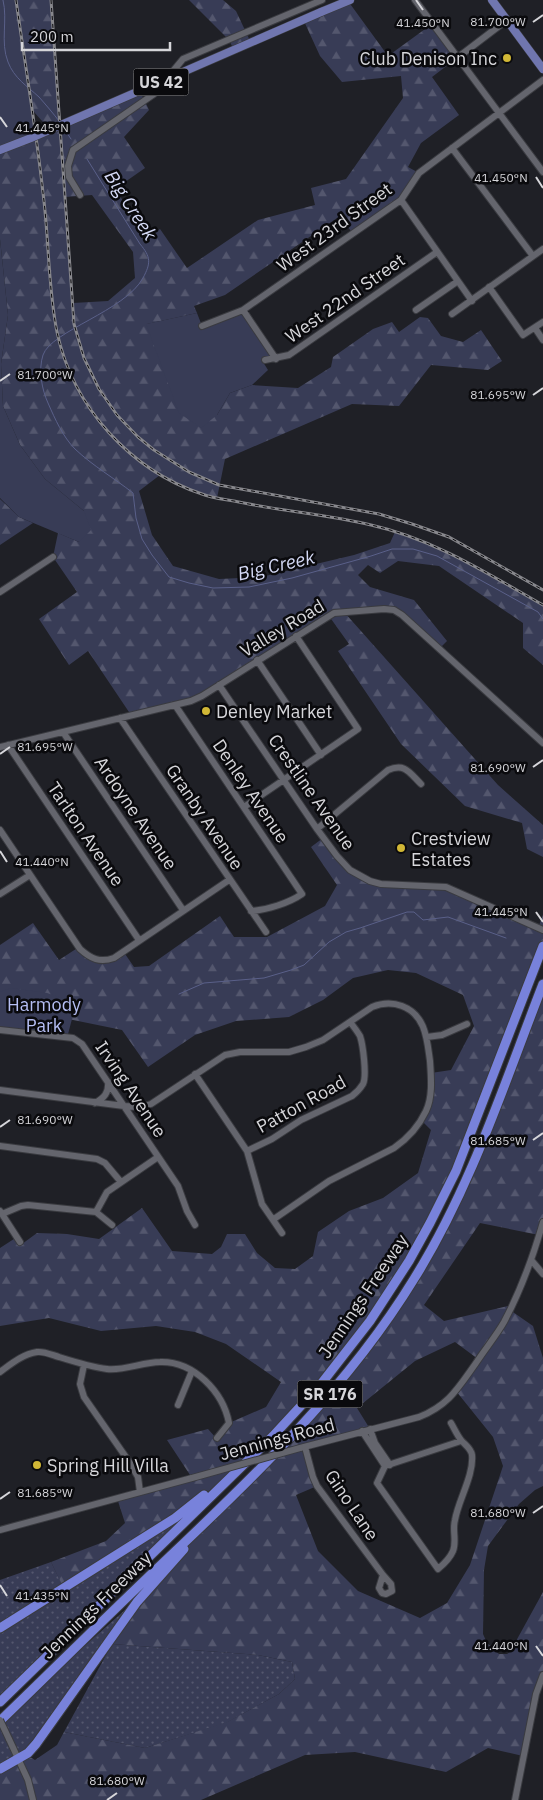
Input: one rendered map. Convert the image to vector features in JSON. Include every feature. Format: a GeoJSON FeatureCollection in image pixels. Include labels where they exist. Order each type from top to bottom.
{"type":"FeatureCollection","features":[{"type":"Feature","properties":{"kind":"highway","name":"Jennings Freeway"},"geometry":{"type":"LineString","coordinates":[[0,1702],[296,1412],[335,1367],[370,1322],[409,1261],[430,1223],[459,1162],[543,947]]}},
{"type":"Feature","properties":{"kind":"highway","name":"Jennings Freeway"},"geometry":{"type":"LineString","coordinates":[[0,1721],[206,1522],[316,1410],[370,1345],[415,1278],[436,1242],[463,1188],[543,984]]}},
{"type":"Feature","properties":{"kind":"highway"},"geometry":{"type":"LineString","coordinates":[[0,1628],[175,1518],[249,1458]]}},
{"type":"Feature","properties":{"kind":"highway"},"geometry":{"type":"LineString","coordinates":[[0,1769],[28,1753],[36,1744],[137,1602],[178,1557],[206,1522]]}},
{"type":"Feature","properties":{"kind":"main road"},"geometry":{"type":"LineString","coordinates":[[492,0],[543,69]]}},
{"type":"Feature","properties":{"kind":"main road","name":"US 42"},"geometry":{"type":"LineString","coordinates":[[0,150],[345,1]]}},
{"type":"Feature","properties":{"kind":"street"},"geometry":{"type":"LineString","coordinates":[[80,195],[69,177],[68,166],[74,150],[154,94],[183,58],[322,0]]}},
{"type":"Feature","properties":{"kind":"street"},"geometry":{"type":"LineString","coordinates":[[415,0],[543,172]]}},
{"type":"Feature","properties":{"kind":"street"},"geometry":{"type":"LineString","coordinates":[[457,58],[507,20]]}},
{"type":"Feature","properties":{"kind":"street","name":"West 23rd Street"},"geometry":{"type":"LineString","coordinates":[[202,326],[243,310],[401,200],[419,173],[543,80]]}},
{"type":"Feature","properties":{"kind":"street"},"geometry":{"type":"LineString","coordinates":[[452,148],[533,256]]}},
{"type":"Feature","properties":{"kind":"street"},"geometry":{"type":"LineString","coordinates":[[401,200],[472,302]]}},
{"type":"Feature","properties":{"kind":"street"},"geometry":{"type":"LineString","coordinates":[[452,314],[472,302],[489,287],[543,249]]}},
{"type":"Feature","properties":{"kind":"street","name":"West 22nd Street"},"geometry":{"type":"LineString","coordinates":[[265,360],[288,355],[437,252]]}},
{"type":"Feature","properties":{"kind":"street"},"geometry":{"type":"LineString","coordinates":[[416,310],[458,281]]}},
{"type":"Feature","properties":{"kind":"street"},"geometry":{"type":"LineString","coordinates":[[489,287],[522,335],[543,322]]}},
{"type":"Feature","properties":{"kind":"street"},"geometry":{"type":"LineString","coordinates":[[243,310],[276,359]]}},
{"type":"Feature","properties":{"kind":"street"},"geometry":{"type":"LineString","coordinates":[[534,328],[543,340]]}},
{"type":"Feature","properties":{"kind":"street"},"geometry":{"type":"LineString","coordinates":[[0,592],[53,557]]}},
{"type":"Feature","properties":{"kind":"street","name":"Valley Road"},"geometry":{"type":"LineString","coordinates":[[0,747],[175,705],[200,696],[334,613],[384,610],[394,610],[402,615],[543,743]]}},
{"type":"Feature","properties":{"kind":"street"},"geometry":{"type":"LineString","coordinates":[[244,807],[358,729],[296,636]]}},
{"type":"Feature","properties":{"kind":"street"},"geometry":{"type":"LineString","coordinates":[[257,660],[321,755]]}},
{"type":"Feature","properties":{"kind":"street","name":"Crestline Avenue"},"geometry":{"type":"LineString","coordinates":[[219,685],[317,829],[350,870],[370,881],[381,884],[446,887],[543,930]]}},
{"type":"Feature","properties":{"kind":"street","name":"Denley Avenue"},"geometry":{"type":"LineString","coordinates":[[175,705],[302,894],[290,901],[258,911],[251,911]]}},
{"type":"Feature","properties":{"kind":"street","name":"Granby Avenue"},"geometry":{"type":"LineString","coordinates":[[120,718],[266,932]]}},
{"type":"Feature","properties":{"kind":"street","name":"Ardoyne Avenue"},"geometry":{"type":"LineString","coordinates":[[63,732],[184,910]]}},
{"type":"Feature","properties":{"kind":"street","name":"Tarlton Avenue"},"geometry":{"type":"LineString","coordinates":[[8,746],[139,940]]}},
{"type":"Feature","properties":{"kind":"street"},"geometry":{"type":"LineString","coordinates":[[317,829],[388,770],[398,766],[406,769],[421,784]]}},
{"type":"Feature","properties":{"kind":"street"},"geometry":{"type":"LineString","coordinates":[[0,830],[80,949],[96,960],[114,958],[230,880]]}},
{"type":"Feature","properties":{"kind":"street"},"geometry":{"type":"LineString","coordinates":[[0,894],[30,875]]}},
{"type":"Feature","properties":{"kind":"street"},"geometry":{"type":"LineString","coordinates":[[0,1090],[141,1107],[151,1104],[218,1058],[231,1053],[289,1052],[323,1040],[380,1004],[387,1003],[408,1008],[416,1014],[422,1023],[427,1037],[432,1079],[427,1109],[404,1141],[329,1181],[274,1219]]}},
{"type":"Feature","properties":{"kind":"street","name":"Patton Road"},"geometry":{"type":"LineString","coordinates":[[247,1151],[272,1139],[301,1120],[352,1096],[358,1090],[364,1082],[365,1073],[361,1041],[350,1022]]}},
{"type":"Feature","properties":{"kind":"street"},"geometry":{"type":"LineString","coordinates":[[427,1037],[442,1035],[467,1024]]}},
{"type":"Feature","properties":{"kind":"street","name":"Irving Avenue"},"geometry":{"type":"LineString","coordinates":[[0,1030],[78,1040],[178,1186],[187,1211],[195,1225]]}},
{"type":"Feature","properties":{"kind":"street"},"geometry":{"type":"LineString","coordinates":[[195,1074],[247,1151],[262,1204],[282,1233]]}},
{"type":"Feature","properties":{"kind":"street"},"geometry":{"type":"LineString","coordinates":[[95,1102],[101,1100],[106,1093],[108,1082]]}},
{"type":"Feature","properties":{"kind":"street"},"geometry":{"type":"LineString","coordinates":[[0,1146],[97,1159],[105,1162],[121,1182]]}},
{"type":"Feature","properties":{"kind":"street"},"geometry":{"type":"LineString","coordinates":[[96,1212],[107,1192],[158,1157]]}},
{"type":"Feature","properties":{"kind":"street"},"geometry":{"type":"LineString","coordinates":[[20,1242],[1,1212],[28,1205],[96,1212],[112,1225]]}},
{"type":"Feature","properties":{"kind":"street","name":"Jennings Road"},"geometry":{"type":"LineString","coordinates":[[0,1530],[433,1412],[454,1394],[503,1324],[532,1261],[543,1222]]}},
{"type":"Feature","properties":{"kind":"street"},"geometry":{"type":"LineString","coordinates":[[532,1261],[543,1274]]}},
{"type":"Feature","properties":{"kind":"street"},"geometry":{"type":"LineString","coordinates":[[0,1372],[27,1354],[39,1352],[110,1370],[161,1362],[177,1365],[192,1371],[207,1381],[227,1410],[229,1423],[217,1438]]}},
{"type":"Feature","properties":{"kind":"street"},"geometry":{"type":"LineString","coordinates":[[84,1364],[80,1384],[84,1397],[130,1463],[138,1477],[140,1492]]}},
{"type":"Feature","properties":{"kind":"street"},"geometry":{"type":"LineString","coordinates":[[178,1405],[192,1371]]}},
{"type":"Feature","properties":{"kind":"street"},"geometry":{"type":"LineString","coordinates":[[451,1423],[472,1455],[470,1473],[453,1526],[455,1539],[453,1551],[438,1569],[377,1483],[388,1465],[462,1441]]}},
{"type":"Feature","properties":{"kind":"street"},"geometry":{"type":"LineString","coordinates":[[370,1429],[375,1443],[388,1465]]}},
{"type":"Feature","properties":{"kind":"street"},"geometry":{"type":"LineString","coordinates":[[362,1431],[388,1465]]}},
{"type":"Feature","properties":{"kind":"street","name":"Gino Lane"},"geometry":{"type":"LineString","coordinates":[[303,1447],[317,1486],[383,1575]]}},
{"type":"Feature","properties":{"kind":"street"},"geometry":{"type":"LineString","coordinates":[[514,1800],[536,1694],[543,1675]]}},
{"type":"Feature","properties":{"kind":"street"},"geometry":{"type":"LineString","coordinates":[[0,1721],[28,1780],[33,1800]]}},
{"type":"Feature","properties":{"kind":"green space"},"geometry":{"type":"Polygon","coordinates":[[[0,0],[13,0],[35,134],[0,147],[0,0]]]}},
{"type":"Feature","properties":{"kind":"green space"},"geometry":{"type":"Polygon","coordinates":[[[3,0],[51,0],[58,110],[62,125],[140,91],[149,110],[124,137],[145,168],[115,189],[148,237],[160,229],[187,268],[258,220],[315,205],[311,188],[346,179],[403,98],[401,76],[342,82],[320,56],[303,19],[348,1],[388,56],[432,24],[457,58],[432,77],[459,115],[421,143],[408,167],[419,173],[401,200],[353,234],[340,216],[225,295],[194,306],[197,313],[147,324],[217,415],[230,393],[252,385],[298,388],[331,367],[333,357],[373,329],[392,322],[399,332],[420,317],[428,318],[441,336],[463,342],[481,330],[502,361],[488,370],[431,365],[399,406],[352,404],[225,459],[217,498],[203,495],[160,475],[139,491],[152,535],[173,566],[219,579],[261,577],[354,555],[390,543],[395,532],[434,546],[489,574],[543,605],[543,665],[523,648],[523,623],[439,566],[398,561],[380,573],[368,565],[358,575],[370,587],[414,600],[447,641],[439,649],[394,610],[344,612],[498,785],[543,825],[543,857],[527,849],[522,823],[465,806],[401,744],[338,651],[349,644],[329,616],[201,697],[131,715],[88,651],[69,665],[39,619],[77,592],[53,557],[58,533],[79,542],[84,511],[45,479],[20,445],[3,406],[1,364],[8,315],[0,239],[0,150],[50,130],[11,86],[3,0]],[[92,195],[65,197],[73,303],[108,301],[135,278],[133,252],[92,195]]]}},
{"type":"Feature","properties":{"kind":"green space"},"geometry":{"type":"Polygon","coordinates":[[[189,0],[223,0],[236,11],[251,43],[234,50],[229,40],[189,0]]]}},
{"type":"Feature","properties":{"kind":"green space"},"geometry":{"type":"Polygon","coordinates":[[[0,239],[8,315],[1,364],[3,406],[20,445],[45,479],[84,511],[91,530],[79,542],[19,517],[0,498],[0,239]]]}},
{"type":"Feature","properties":{"kind":"green space"},"geometry":{"type":"Polygon","coordinates":[[[243,310],[276,359],[263,362],[268,370],[252,385],[230,393],[217,415],[201,428],[179,413],[146,324],[197,313],[202,326],[243,310]]]}},
{"type":"Feature","properties":{"kind":"green space"},"geometry":{"type":"Polygon","coordinates":[[[0,499],[19,517],[33,523],[0,545],[0,499]]]}},
{"type":"Feature","properties":{"kind":"green space"},"geometry":{"type":"Polygon","coordinates":[[[323,838],[350,870],[370,881],[446,887],[538,928],[543,915],[543,946],[442,1199],[350,1349],[249,1458],[198,1500],[64,1589],[51,1562],[106,1541],[125,1523],[117,1498],[192,1478],[167,1440],[208,1429],[216,1438],[229,1423],[266,1407],[281,1382],[226,1344],[195,1332],[156,1326],[101,1331],[49,1318],[0,1326],[0,1248],[17,1237],[22,1244],[37,1233],[67,1234],[99,1239],[142,1208],[172,1251],[212,1254],[221,1247],[227,1234],[245,1234],[257,1253],[275,1268],[295,1269],[313,1256],[318,1232],[349,1211],[383,1198],[418,1173],[431,1130],[421,1120],[427,1109],[431,1073],[451,1070],[474,1026],[463,995],[416,973],[388,970],[353,978],[323,1000],[289,1017],[236,1021],[195,1035],[148,1067],[122,1030],[0,1005],[0,945],[33,923],[59,960],[79,947],[88,956],[107,960],[123,951],[134,967],[149,966],[220,916],[234,937],[267,937],[325,906],[337,885],[311,847],[323,838]]]}},
{"type":"Feature","properties":{"kind":"green space"},"geometry":{"type":"Polygon","coordinates":[[[543,984],[543,1222],[539,1235],[480,1223],[424,1305],[444,1321],[512,1305],[510,1310],[533,1326],[543,1358],[543,1486],[535,1490],[519,1504],[488,1546],[484,1570],[483,1634],[487,1643],[499,1654],[510,1652],[543,1592],[543,1675],[523,1756],[488,1748],[446,1772],[355,1752],[305,1755],[201,1800],[0,1800],[0,1769],[25,1754],[35,1760],[57,1745],[64,1732],[145,1748],[227,1722],[279,1694],[295,1679],[292,1662],[258,1655],[112,1644],[128,1613],[190,1542],[356,1363],[453,1209],[543,984]],[[455,1342],[415,1361],[357,1408],[370,1429],[305,1446],[317,1486],[296,1495],[318,1551],[358,1591],[420,1618],[447,1603],[470,1565],[503,1466],[493,1437],[456,1391],[478,1359],[455,1342]]]}},
{"type":"Feature","properties":{"kind":"green space","name":"Harmody Park"},"geometry":{"type":"Polygon","coordinates":[[[11,988],[47,993],[68,1000],[72,1019],[67,1038],[0,1030],[0,992],[11,988]]]}},
{"type":"Feature","properties":{"kind":"green space"},"geometry":{"type":"Polygon","coordinates":[[[175,1518],[179,1527],[0,1702],[0,1580],[51,1562],[64,1588],[175,1518]]]}},
{"type":"Feature","properties":{"kind":"green space"},"geometry":{"type":"Polygon","coordinates":[[[128,1609],[34,1742],[0,1769],[0,1721],[128,1609]]]}},
{"type":"Feature","properties":{"kind":"green space"},"geometry":{"type":"Polygon","coordinates":[[[112,1644],[258,1655],[292,1662],[295,1679],[279,1694],[226,1723],[145,1748],[64,1732],[112,1644]]]}},
{"type":"Feature","properties":{"kind":"waterway","name":"Big Creek"},"geometry":{"type":"LineString","coordinates":[[3,0],[5,15],[4,39],[8,62],[17,77],[39,97],[59,121]]}},
{"type":"Feature","properties":{"kind":"waterway","name":"Big Creek"},"geometry":{"type":"LineString","coordinates":[[63,127],[71,139]]}},
{"type":"Feature","properties":{"kind":"waterway","name":"Big Creek"},"geometry":{"type":"LineString","coordinates":[[87,159],[149,260],[143,278],[134,290],[106,311],[59,337],[49,346],[43,355],[42,386],[56,421],[75,449],[133,493],[136,518],[142,539],[169,577],[213,588],[249,587],[292,578],[392,549],[413,549],[437,556],[538,612],[543,619]]}},
{"type":"Feature","properties":{"kind":"waterway"},"geometry":{"type":"LineString","coordinates":[[179,994],[204,983],[264,978],[291,970],[304,965],[329,942],[346,932],[407,912],[414,912],[423,920],[448,917],[506,938]]}},
{"type":"Feature","properties":{"kind":"railway"},"geometry":{"type":"LineString","coordinates":[[16,0],[40,169],[57,332],[65,360],[76,386],[108,432],[151,469],[176,483],[202,494],[354,521],[394,531],[439,548],[543,605]]}},
{"type":"Feature","properties":{"kind":"railway"},"geometry":{"type":"LineString","coordinates":[[51,0],[74,324],[84,358],[99,389],[117,415],[138,437],[154,450],[189,472],[219,485],[379,514],[412,524],[449,537],[543,590]]}},
{"type":"Feature","properties":{"kind":"place","name":"Club Denison Inc"},"geometry":{"type":"Point","coordinates":[507,58]}},
{"type":"Feature","properties":{"kind":"place","name":"Denley Market"},"geometry":{"type":"Point","coordinates":[206,711]}},
{"type":"Feature","properties":{"kind":"place","name":"Crestview Estates"},"geometry":{"type":"Point","coordinates":[401,848]}},
{"type":"Feature","properties":{"kind":"place","name":"Spring Hill Villa"},"geometry":{"type":"Point","coordinates":[37,1465]}}]}
